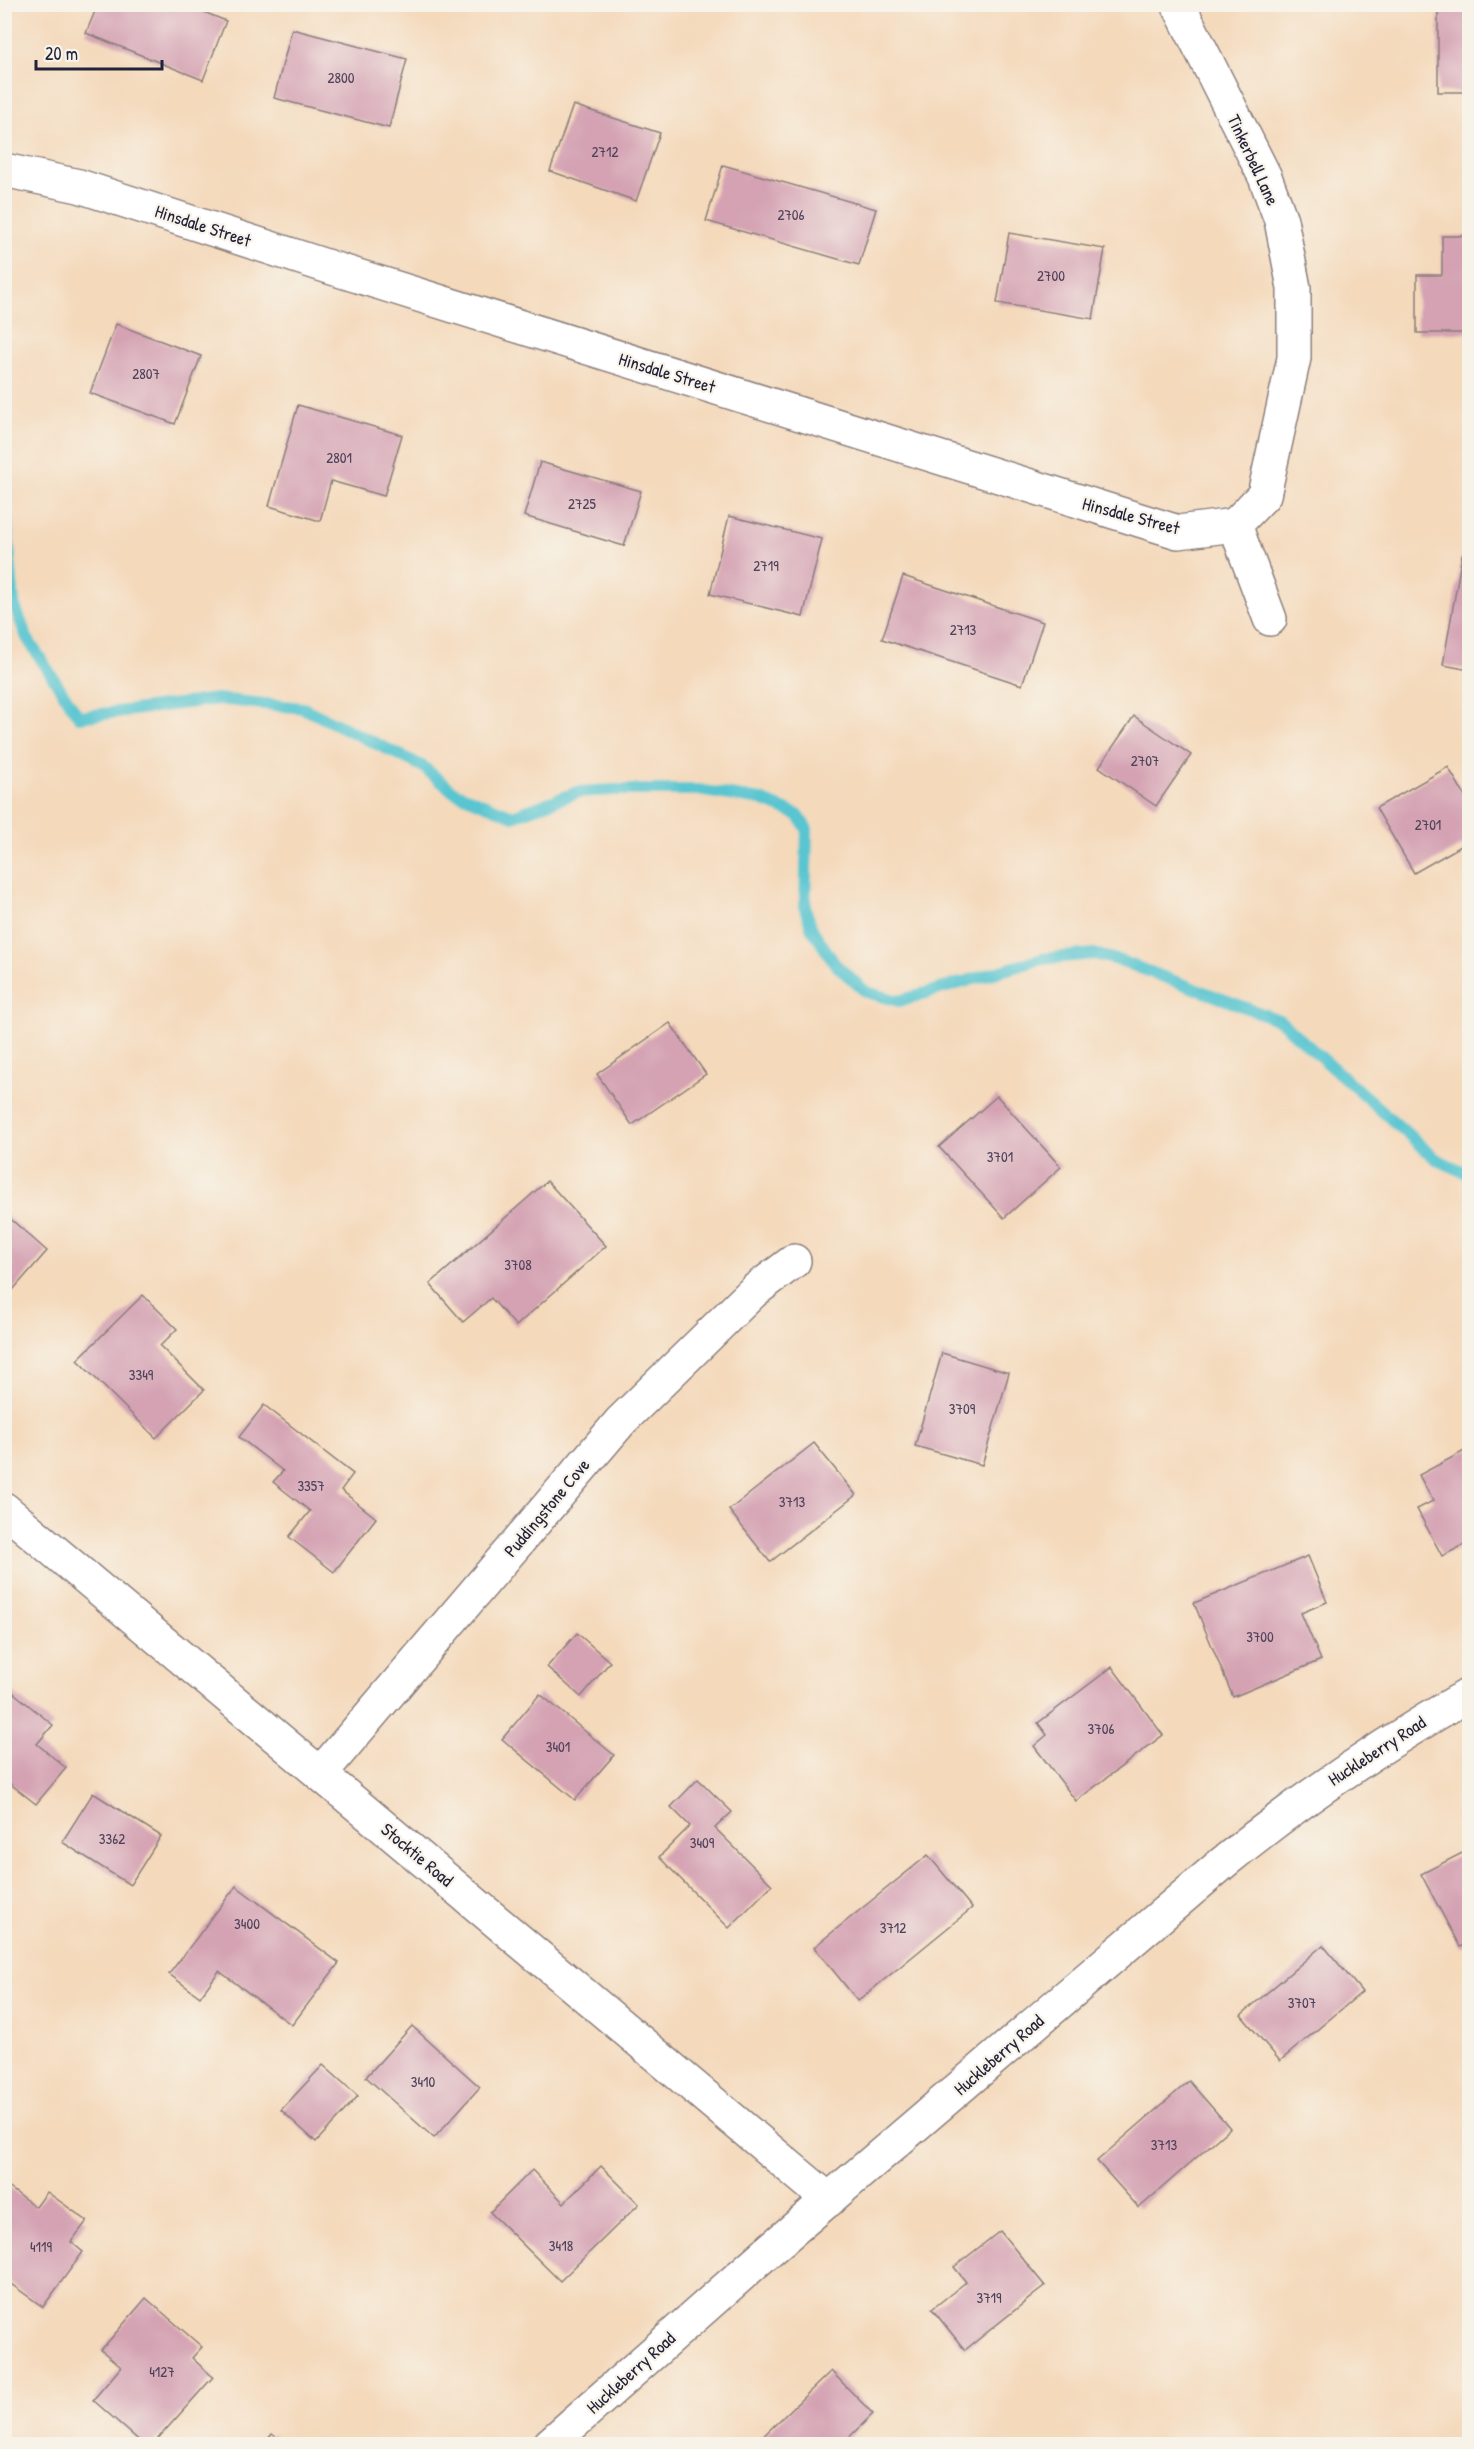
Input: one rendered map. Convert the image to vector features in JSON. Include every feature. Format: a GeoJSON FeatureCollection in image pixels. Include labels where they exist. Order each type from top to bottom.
{"type":"FeatureCollection","features":[{"type":"Feature","properties":{"kind":"street","name":"Tinkerbell Lane"},"geometry":{"type":"LineString","coordinates":[[1178,4],[1265,177],[1281,220],[1294,288],[1294,358],[1264,495],[1235,525]]}},
{"type":"Feature","properties":{"kind":"street","name":"Hinsdale Street"},"geometry":{"type":"LineString","coordinates":[[4,170],[79,186],[1178,532],[1235,525]]}},
{"type":"Feature","properties":{"kind":"street"},"geometry":{"type":"LineString","coordinates":[[1235,525],[1270,619]]}},
{"type":"Feature","properties":{"kind":"street","name":"Puddingstone Cove"},"geometry":{"type":"LineString","coordinates":[[320,1774],[621,1421],[754,1291],[794,1261]]}},
{"type":"Feature","properties":{"kind":"street","name":"Stocktie Road"},"geometry":{"type":"LineString","coordinates":[[4,1509],[829,2200]]}},
{"type":"Feature","properties":{"kind":"street","name":"Huckleberry Road"},"geometry":{"type":"LineString","coordinates":[[550,2445],[829,2200],[1285,1812],[1394,1738],[1470,1694]]}},
{"type":"Feature","properties":{"kind":"building"},"geometry":{"type":"Polygon","coordinates":[[[98,4],[184,4],[226,21],[203,80],[86,33],[98,4]]]}},
{"type":"Feature","properties":{"kind":"building"},"geometry":{"type":"Polygon","coordinates":[[[1438,5],[1470,5],[1470,92],[1438,92],[1438,5]]]}},
{"type":"Feature","properties":{"kind":"building"},"geometry":{"type":"Polygon","coordinates":[[[292,29],[407,59],[389,128],[274,98],[292,29]]]}},
{"type":"Feature","properties":{"kind":"building"},"geometry":{"type":"Polygon","coordinates":[[[573,105],[660,133],[636,201],[550,171],[573,105]]]}},
{"type":"Feature","properties":{"kind":"building"},"geometry":{"type":"Polygon","coordinates":[[[723,165],[876,209],[859,265],[706,221],[723,165]]]}},
{"type":"Feature","properties":{"kind":"building"},"geometry":{"type":"Polygon","coordinates":[[[1009,233],[1105,249],[1093,319],[997,303],[1009,233]]]}},
{"type":"Feature","properties":{"kind":"building"},"geometry":{"type":"Polygon","coordinates":[[[1442,236],[1470,236],[1470,333],[1417,333],[1417,275],[1442,275],[1442,236]]]}},
{"type":"Feature","properties":{"kind":"building"},"geometry":{"type":"Polygon","coordinates":[[[116,324],[201,356],[175,424],[90,393],[116,324]]]}},
{"type":"Feature","properties":{"kind":"building"},"geometry":{"type":"Polygon","coordinates":[[[298,405],[402,435],[384,496],[331,481],[320,521],[269,506],[298,405]]]}},
{"type":"Feature","properties":{"kind":"building"},"geometry":{"type":"Polygon","coordinates":[[[540,462],[641,491],[624,546],[524,516],[540,462]]]}},
{"type":"Feature","properties":{"kind":"building"},"geometry":{"type":"Polygon","coordinates":[[[729,516],[822,539],[803,617],[710,594],[729,516]]]}},
{"type":"Feature","properties":{"kind":"building"},"geometry":{"type":"Polygon","coordinates":[[[1462,555],[1470,557],[1470,670],[1443,665],[1462,555]]]}},
{"type":"Feature","properties":{"kind":"building"},"geometry":{"type":"Polygon","coordinates":[[[903,576],[1043,622],[1022,685],[882,639],[903,576]]]}},
{"type":"Feature","properties":{"kind":"building"},"geometry":{"type":"Polygon","coordinates":[[[1134,716],[1191,755],[1156,806],[1099,767],[1134,716]]]}},
{"type":"Feature","properties":{"kind":"building"},"geometry":{"type":"Polygon","coordinates":[[[1448,767],[1470,804],[1470,841],[1414,873],[1376,808],[1448,767]]]}},
{"type":"Feature","properties":{"kind":"building"},"geometry":{"type":"Polygon","coordinates":[[[670,1023],[706,1074],[632,1125],[597,1074],[670,1023]]]}},
{"type":"Feature","properties":{"kind":"building"},"geometry":{"type":"Polygon","coordinates":[[[997,1096],[1061,1167],[1004,1218],[939,1147],[997,1096]]]}},
{"type":"Feature","properties":{"kind":"building"},"geometry":{"type":"Polygon","coordinates":[[[547,1181],[606,1246],[516,1326],[491,1298],[463,1322],[430,1284],[547,1181]]]}},
{"type":"Feature","properties":{"kind":"building"},"geometry":{"type":"Polygon","coordinates":[[[5,1214],[47,1251],[5,1299],[5,1214]]]}},
{"type":"Feature","properties":{"kind":"building"},"geometry":{"type":"Polygon","coordinates":[[[143,1295],[177,1329],[160,1346],[204,1390],[156,1438],[77,1360],[143,1295]]]}},
{"type":"Feature","properties":{"kind":"building"},"geometry":{"type":"Polygon","coordinates":[[[942,1353],[1009,1373],[982,1465],[915,1446],[942,1353]]]}},
{"type":"Feature","properties":{"kind":"building"},"geometry":{"type":"Polygon","coordinates":[[[264,1405],[353,1474],[341,1490],[376,1518],[334,1572],[289,1537],[310,1511],[273,1482],[283,1471],[239,1437],[264,1405]]]}},
{"type":"Feature","properties":{"kind":"building"},"geometry":{"type":"Polygon","coordinates":[[[814,1443],[856,1495],[770,1562],[729,1510],[814,1443]]]}},
{"type":"Feature","properties":{"kind":"building"},"geometry":{"type":"Polygon","coordinates":[[[1470,1448],[1470,1542],[1442,1556],[1417,1509],[1433,1501],[1419,1475],[1470,1448]]]}},
{"type":"Feature","properties":{"kind":"building"},"geometry":{"type":"Polygon","coordinates":[[[1308,1556],[1327,1602],[1301,1613],[1321,1660],[1233,1697],[1194,1603],[1308,1556]]]}},
{"type":"Feature","properties":{"kind":"building"},"geometry":{"type":"Polygon","coordinates":[[[577,1633],[610,1662],[581,1697],[547,1667],[577,1633]]]}},
{"type":"Feature","properties":{"kind":"building"},"geometry":{"type":"Polygon","coordinates":[[[1112,1667],[1163,1735],[1076,1801],[1034,1746],[1047,1735],[1038,1723],[1112,1667]]]}},
{"type":"Feature","properties":{"kind":"building"},"geometry":{"type":"Polygon","coordinates":[[[4,1685],[53,1725],[37,1744],[66,1768],[36,1804],[4,1779],[4,1685]]]}},
{"type":"Feature","properties":{"kind":"building"},"geometry":{"type":"Polygon","coordinates":[[[540,1694],[614,1755],[575,1800],[502,1739],[540,1694]]]}},
{"type":"Feature","properties":{"kind":"building"},"geometry":{"type":"Polygon","coordinates":[[[698,1779],[732,1812],[715,1828],[772,1885],[729,1928],[659,1857],[690,1826],[671,1807],[698,1779]]]}},
{"type":"Feature","properties":{"kind":"building"},"geometry":{"type":"Polygon","coordinates":[[[93,1793],[161,1836],[130,1885],[62,1842],[93,1793]]]}},
{"type":"Feature","properties":{"kind":"building"},"geometry":{"type":"Polygon","coordinates":[[[1470,1849],[1470,1943],[1460,1947],[1421,1874],[1470,1849]]]}},
{"type":"Feature","properties":{"kind":"building"},"geometry":{"type":"Polygon","coordinates":[[[928,1855],[972,1908],[858,2001],[814,1947],[928,1855]]]}},
{"type":"Feature","properties":{"kind":"building"},"geometry":{"type":"Polygon","coordinates":[[[236,1886],[339,1963],[292,2025],[219,1971],[200,1997],[169,1974],[236,1886]]]}},
{"type":"Feature","properties":{"kind":"building"},"geometry":{"type":"Polygon","coordinates":[[[1323,1945],[1362,1992],[1280,2061],[1241,2015],[1323,1945]]]}},
{"type":"Feature","properties":{"kind":"building"},"geometry":{"type":"Polygon","coordinates":[[[412,2026],[480,2087],[434,2138],[366,2077],[412,2026]]]}},
{"type":"Feature","properties":{"kind":"building"},"geometry":{"type":"Polygon","coordinates":[[[323,2065],[358,2096],[316,2142],[281,2110],[323,2065]]]}},
{"type":"Feature","properties":{"kind":"building"},"geometry":{"type":"Polygon","coordinates":[[[1189,2081],[1230,2128],[1139,2208],[1097,2161],[1189,2081]]]}},
{"type":"Feature","properties":{"kind":"building"},"geometry":{"type":"Polygon","coordinates":[[[601,2166],[639,2204],[560,2281],[490,2212],[532,2170],[564,2203],[601,2166]]]}},
{"type":"Feature","properties":{"kind":"building"},"geometry":{"type":"Polygon","coordinates":[[[4,2184],[36,2207],[47,2192],[87,2221],[71,2242],[83,2252],[43,2307],[4,2279],[4,2184]]]}},
{"type":"Feature","properties":{"kind":"building"},"geometry":{"type":"Polygon","coordinates":[[[1000,2231],[1045,2286],[965,2350],[932,2309],[966,2282],[954,2267],[1000,2231]]]}},
{"type":"Feature","properties":{"kind":"building"},"geometry":{"type":"Polygon","coordinates":[[[146,2298],[202,2347],[192,2358],[213,2377],[153,2444],[143,2444],[93,2400],[121,2367],[101,2350],[146,2298]]]}},
{"type":"Feature","properties":{"kind":"building"},"geometry":{"type":"Polygon","coordinates":[[[831,2371],[873,2414],[842,2444],[759,2444],[757,2442],[831,2371]]]}},
{"type":"Feature","properties":{"kind":"building"},"geometry":{"type":"Polygon","coordinates":[[[272,2434],[286,2444],[264,2444],[272,2434]]]}},
{"type":"Feature","properties":{"kind":"waterway"},"geometry":{"type":"LineString","coordinates":[[4,494],[14,604],[27,638],[79,717],[217,699],[303,708],[422,766],[454,792],[513,816],[578,792],[698,790],[761,800],[798,815],[807,829],[805,908],[812,929],[835,964],[866,992],[899,1001],[1042,959],[1094,954],[1121,961],[1279,1020],[1436,1159],[1470,1175]]}}]}
